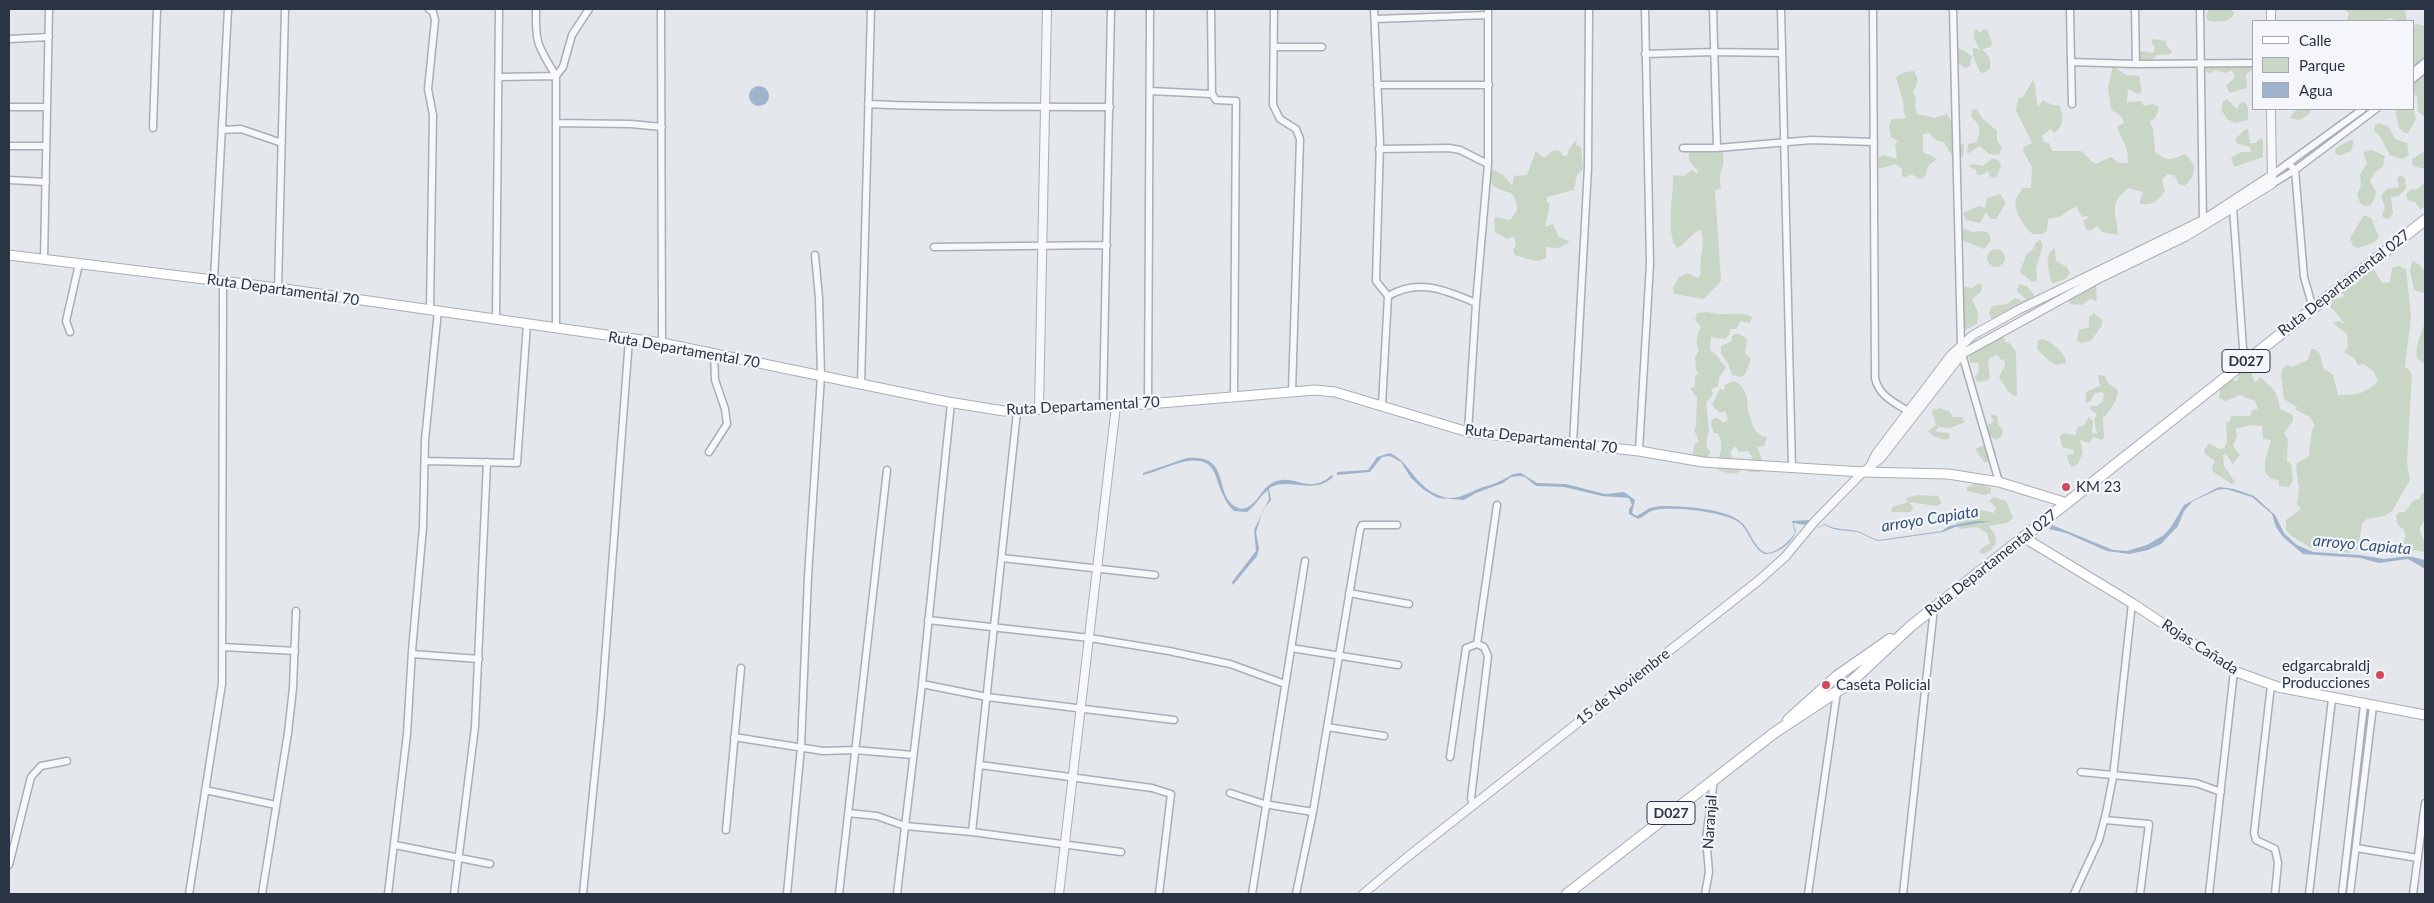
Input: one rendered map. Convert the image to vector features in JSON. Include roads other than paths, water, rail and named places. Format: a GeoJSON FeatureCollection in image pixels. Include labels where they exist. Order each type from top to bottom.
{"type":"FeatureCollection","features":[{"type":"Feature","properties":{"kind":"main road","name":"Ruta Departamental 027"},"geometry":{"type":"LineString","coordinates":[[1774,733],[1837,676],[1911,626],[2425,220]]}},
{"type":"Feature","properties":{"kind":"main road","name":"Ruta Departamental 70"},"geometry":{"type":"LineString","coordinates":[[9,255],[278,288],[662,344],[951,403],[1017,412],[1148,404],[1315,390],[1335,392],[1468,432],[1639,451],[1703,462],[1792,468],[1867,469],[1948,474],[1999,482],[2067,502]]}},
{"type":"Feature","properties":{"kind":"main road","name":"Rojas Cañada"},"geometry":{"type":"LineString","coordinates":[[2023,538],[2132,602],[2234,670],[2271,685],[2332,699],[2425,715]]}},
{"type":"Feature","properties":{"kind":"main road","name":"Ruta Departamental 027"},"geometry":{"type":"LineString","coordinates":[[1568,894],[1774,733],[1850,683],[1911,626]]}},
{"type":"Feature","properties":{"kind":"street"},"geometry":{"type":"LineString","coordinates":[[44,260],[49,9]]}},
{"type":"Feature","properties":{"kind":"street"},"geometry":{"type":"LineString","coordinates":[[153,128],[157,9]]}},
{"type":"Feature","properties":{"kind":"street"},"geometry":{"type":"LineString","coordinates":[[189,894],[222,684],[219,281],[222,130],[228,9]]}},
{"type":"Feature","properties":{"kind":"street"},"geometry":{"type":"LineString","coordinates":[[278,288],[285,9]]}},
{"type":"Feature","properties":{"kind":"street"},"geometry":{"type":"LineString","coordinates":[[388,894],[407,734],[423,527],[425,440],[434,311],[433,115],[428,89],[435,20],[433,12],[429,9]]}},
{"type":"Feature","properties":{"kind":"street"},"geometry":{"type":"LineString","coordinates":[[496,319],[499,9]]}},
{"type":"Feature","properties":{"kind":"street"},"geometry":{"type":"LineString","coordinates":[[536,9],[535,35],[556,76],[556,328]]}},
{"type":"Feature","properties":{"kind":"street"},"geometry":{"type":"LineString","coordinates":[[556,76],[563,67],[572,35],[589,9]]}},
{"type":"Feature","properties":{"kind":"street"},"geometry":{"type":"LineString","coordinates":[[661,9],[662,344]]}},
{"type":"Feature","properties":{"kind":"street"},"geometry":{"type":"LineString","coordinates":[[861,385],[872,9]]}},
{"type":"Feature","properties":{"kind":"street"},"geometry":{"type":"LineString","coordinates":[[1040,410],[1047,9]]}},
{"type":"Feature","properties":{"kind":"street"},"geometry":{"type":"LineString","coordinates":[[1102,406],[1111,9]]}},
{"type":"Feature","properties":{"kind":"street"},"geometry":{"type":"LineString","coordinates":[[1148,404],[1150,9]]}},
{"type":"Feature","properties":{"kind":"street"},"geometry":{"type":"LineString","coordinates":[[1211,9],[1212,94],[1216,100],[1236,101],[1234,396]]}},
{"type":"Feature","properties":{"kind":"street"},"geometry":{"type":"LineString","coordinates":[[1274,9],[1273,106],[1280,119],[1296,129],[1300,139],[1292,391]]}},
{"type":"Feature","properties":{"kind":"street"},"geometry":{"type":"LineString","coordinates":[[1374,9],[1380,149],[1376,281],[1388,296],[1382,406]]}},
{"type":"Feature","properties":{"kind":"street"},"geometry":{"type":"LineString","coordinates":[[1573,444],[1588,167],[1589,9]]}},
{"type":"Feature","properties":{"kind":"street"},"geometry":{"type":"LineString","coordinates":[[1639,451],[1650,264],[1645,9]]}},
{"type":"Feature","properties":{"kind":"street"},"geometry":{"type":"LineString","coordinates":[[1712,9],[1718,148]]}},
{"type":"Feature","properties":{"kind":"street"},"geometry":{"type":"LineString","coordinates":[[1781,9],[1792,468]]}},
{"type":"Feature","properties":{"kind":"street"},"geometry":{"type":"LineString","coordinates":[[1873,9],[1875,378],[1877,388],[1884,396],[1911,413]]}},
{"type":"Feature","properties":{"kind":"street"},"geometry":{"type":"LineString","coordinates":[[1953,9],[1961,345]]}},
{"type":"Feature","properties":{"kind":"street"},"geometry":{"type":"LineString","coordinates":[[2070,9],[2072,104]]}},
{"type":"Feature","properties":{"kind":"street"},"geometry":{"type":"LineString","coordinates":[[2135,9],[2136,64]]}},
{"type":"Feature","properties":{"kind":"street"},"geometry":{"type":"LineString","coordinates":[[2200,9],[2203,223]]}},
{"type":"Feature","properties":{"kind":"street"},"geometry":{"type":"LineString","coordinates":[[1375,19],[1488,12],[1488,164],[1476,303],[1468,432]]}},
{"type":"Feature","properties":{"kind":"street"},"geometry":{"type":"LineString","coordinates":[[9,39],[48,37]]}},
{"type":"Feature","properties":{"kind":"street"},"geometry":{"type":"LineString","coordinates":[[1274,47],[1322,47]]}},
{"type":"Feature","properties":{"kind":"street"},"geometry":{"type":"LineString","coordinates":[[1645,54],[1781,53]]}},
{"type":"Feature","properties":{"kind":"street"},"geometry":{"type":"LineString","coordinates":[[2070,62],[2136,64],[2252,63]]}},
{"type":"Feature","properties":{"kind":"street"},"geometry":{"type":"LineString","coordinates":[[2414,71],[2425,62]]}},
{"type":"Feature","properties":{"kind":"street"},"geometry":{"type":"LineString","coordinates":[[2414,78],[2425,69]]}},
{"type":"Feature","properties":{"kind":"street"},"geometry":{"type":"LineString","coordinates":[[499,77],[556,76]]}},
{"type":"Feature","properties":{"kind":"street"},"geometry":{"type":"LineString","coordinates":[[1377,85],[1489,85]]}},
{"type":"Feature","properties":{"kind":"street"},"geometry":{"type":"LineString","coordinates":[[1150,91],[1212,94]]}},
{"type":"Feature","properties":{"kind":"street"},"geometry":{"type":"LineString","coordinates":[[868,104],[920,107],[1110,107]]}},
{"type":"Feature","properties":{"kind":"street"},"geometry":{"type":"LineString","coordinates":[[9,107],[47,107]]}},
{"type":"Feature","properties":{"kind":"street"},"geometry":{"type":"LineString","coordinates":[[2271,110],[2272,180]]}},
{"type":"Feature","properties":{"kind":"street"},"geometry":{"type":"LineString","coordinates":[[1911,413],[1961,345],[1973,335],[2018,310],[2233,208],[2362,110]]}},
{"type":"Feature","properties":{"kind":"street"},"geometry":{"type":"LineString","coordinates":[[1911,413],[1962,354],[2090,283],[2186,237],[2203,223],[2272,180],[2295,170],[2375,110]]}},
{"type":"Feature","properties":{"kind":"street"},"geometry":{"type":"LineString","coordinates":[[556,123],[630,124],[662,127]]}},
{"type":"Feature","properties":{"kind":"street"},"geometry":{"type":"LineString","coordinates":[[222,130],[241,128],[282,142]]}},
{"type":"Feature","properties":{"kind":"street"},"geometry":{"type":"LineString","coordinates":[[1683,148],[1718,148],[1812,140],[1874,142]]}},
{"type":"Feature","properties":{"kind":"street"},"geometry":{"type":"LineString","coordinates":[[9,146],[46,146]]}},
{"type":"Feature","properties":{"kind":"street"},"geometry":{"type":"LineString","coordinates":[[1380,149],[1448,148],[1460,150],[1488,164]]}},
{"type":"Feature","properties":{"kind":"street"},"geometry":{"type":"LineString","coordinates":[[2289,164],[2295,170],[2304,277],[2312,308]]}},
{"type":"Feature","properties":{"kind":"street"},"geometry":{"type":"LineString","coordinates":[[9,180],[46,182]]}},
{"type":"Feature","properties":{"kind":"street"},"geometry":{"type":"LineString","coordinates":[[2233,208],[2244,362]]}},
{"type":"Feature","properties":{"kind":"street"},"geometry":{"type":"LineString","coordinates":[[934,247],[1044,244],[1107,245]]}},
{"type":"Feature","properties":{"kind":"street"},"geometry":{"type":"LineString","coordinates":[[787,894],[800,747],[808,576],[821,376],[820,308],[815,255]]}},
{"type":"Feature","properties":{"kind":"street"},"geometry":{"type":"LineString","coordinates":[[70,332],[66,322],[79,264]]}},
{"type":"Feature","properties":{"kind":"street"},"geometry":{"type":"LineString","coordinates":[[1388,296],[1407,286],[1424,286],[1456,294],[1476,303]]}},
{"type":"Feature","properties":{"kind":"street"},"geometry":{"type":"LineString","coordinates":[[426,461],[517,463],[527,324]]}},
{"type":"Feature","properties":{"kind":"street"},"geometry":{"type":"LineString","coordinates":[[583,894],[601,712],[629,339]]}},
{"type":"Feature","properties":{"kind":"street"},"geometry":{"type":"LineString","coordinates":[[709,452],[727,424],[715,380],[714,354]]}},
{"type":"Feature","properties":{"kind":"street"},"geometry":{"type":"LineString","coordinates":[[1962,354],[1999,482]]}},
{"type":"Feature","properties":{"kind":"street"},"geometry":{"type":"LineString","coordinates":[[897,894],[922,684],[951,403]]}},
{"type":"Feature","properties":{"kind":"street"},"geometry":{"type":"LineString","coordinates":[[1059,894],[1116,406]]}},
{"type":"Feature","properties":{"kind":"street"},"geometry":{"type":"LineString","coordinates":[[972,832],[1017,412]]}},
{"type":"Feature","properties":{"kind":"street","name":"15 de Noviembre"},"geometry":{"type":"LineString","coordinates":[[1363,894],[1758,581],[1785,557],[1815,521],[1867,469],[1881,458],[1911,413]]}},
{"type":"Feature","properties":{"kind":"street"},"geometry":{"type":"LineString","coordinates":[[454,894],[460,859],[474,734],[487,462]]}},
{"type":"Feature","properties":{"kind":"street"},"geometry":{"type":"LineString","coordinates":[[839,894],[887,470]]}},
{"type":"Feature","properties":{"kind":"street"},"geometry":{"type":"LineString","coordinates":[[1477,644],[1497,505]]}},
{"type":"Feature","properties":{"kind":"street"},"geometry":{"type":"LineString","coordinates":[[1296,894],[1313,812],[1360,530],[1362,525],[1398,524]]}},
{"type":"Feature","properties":{"kind":"street"},"geometry":{"type":"LineString","coordinates":[[1002,558],[1155,575]]}},
{"type":"Feature","properties":{"kind":"street"},"geometry":{"type":"LineString","coordinates":[[1252,894],[1264,804],[1305,561]]}},
{"type":"Feature","properties":{"kind":"street"},"geometry":{"type":"LineString","coordinates":[[1349,593],[1409,604]]}},
{"type":"Feature","properties":{"kind":"street"},"geometry":{"type":"LineString","coordinates":[[2074,894],[2099,840],[2105,820],[2113,777],[2132,602]]}},
{"type":"Feature","properties":{"kind":"street"},"geometry":{"type":"LineString","coordinates":[[1904,894],[1934,608]]}},
{"type":"Feature","properties":{"kind":"street"},"geometry":{"type":"LineString","coordinates":[[262,894],[289,724],[296,611]]}},
{"type":"Feature","properties":{"kind":"street"},"geometry":{"type":"LineString","coordinates":[[928,620],[1089,638],[1230,664],[1285,684]]}},
{"type":"Feature","properties":{"kind":"street"},"geometry":{"type":"LineString","coordinates":[[1450,757],[1466,648],[1477,644],[1484,647],[1488,656],[1471,798],[1473,806]]}},
{"type":"Feature","properties":{"kind":"street"},"geometry":{"type":"LineString","coordinates":[[223,647],[295,651]]}},
{"type":"Feature","properties":{"kind":"street"},"geometry":{"type":"LineString","coordinates":[[1291,648],[1398,665]]}},
{"type":"Feature","properties":{"kind":"street"},"geometry":{"type":"LineString","coordinates":[[412,654],[479,659]]}},
{"type":"Feature","properties":{"kind":"street"},"geometry":{"type":"LineString","coordinates":[[726,830],[741,668]]}},
{"type":"Feature","properties":{"kind":"street"},"geometry":{"type":"LineString","coordinates":[[2210,894],[2234,670]]}},
{"type":"Feature","properties":{"kind":"street"},"geometry":{"type":"LineString","coordinates":[[922,684],[987,697],[1174,720]]}},
{"type":"Feature","properties":{"kind":"street"},"geometry":{"type":"LineString","coordinates":[[2271,685],[2254,834],[2256,840],[2275,848],[2278,856],[2275,894]]}},
{"type":"Feature","properties":{"kind":"street"},"geometry":{"type":"LineString","coordinates":[[1808,894],[1837,692]]}},
{"type":"Feature","properties":{"kind":"street"},"geometry":{"type":"LineString","coordinates":[[2309,894],[2332,699]]}},
{"type":"Feature","properties":{"kind":"street"},"geometry":{"type":"LineString","coordinates":[[2342,894],[2364,705]]}},
{"type":"Feature","properties":{"kind":"street"},"geometry":{"type":"LineString","coordinates":[[2350,894],[2373,706]]}},
{"type":"Feature","properties":{"kind":"street"},"geometry":{"type":"LineString","coordinates":[[1327,727],[1384,736]]}},
{"type":"Feature","properties":{"kind":"street"},"geometry":{"type":"LineString","coordinates":[[734,737],[823,751],[855,750],[913,755]]}},
{"type":"Feature","properties":{"kind":"street"},"geometry":{"type":"LineString","coordinates":[[9,865],[31,777],[41,766],[67,761]]}},
{"type":"Feature","properties":{"kind":"street"},"geometry":{"type":"LineString","coordinates":[[980,765],[1152,788],[1171,794],[1159,894]]}},
{"type":"Feature","properties":{"kind":"street"},"geometry":{"type":"LineString","coordinates":[[2081,772],[2113,777],[2196,783],[2221,792]]}},
{"type":"Feature","properties":{"kind":"street","name":"Naranjal"},"geometry":{"type":"LineString","coordinates":[[1705,894],[1708,872],[1706,839],[1714,780]]}},
{"type":"Feature","properties":{"kind":"street"},"geometry":{"type":"LineString","coordinates":[[206,790],[276,806]]}},
{"type":"Feature","properties":{"kind":"street"},"geometry":{"type":"LineString","coordinates":[[1230,793],[1264,804],[1313,812]]}},
{"type":"Feature","properties":{"kind":"street"},"geometry":{"type":"LineString","coordinates":[[2413,894],[2425,803]]}},
{"type":"Feature","properties":{"kind":"street"},"geometry":{"type":"LineString","coordinates":[[848,813],[877,816],[905,826],[972,832],[1121,852]]}},
{"type":"Feature","properties":{"kind":"street"},"geometry":{"type":"LineString","coordinates":[[2105,820],[2149,824],[2140,894]]}},
{"type":"Feature","properties":{"kind":"street"},"geometry":{"type":"LineString","coordinates":[[395,845],[490,864]]}},
{"type":"Feature","properties":{"kind":"street"},"geometry":{"type":"LineString","coordinates":[[2356,848],[2418,858]]}},
{"type":"Feature","properties":{"kind":"water"},"geometry":{"type":"Polygon","coordinates":[[[755,86],[763,86],[769,92],[769,100],[763,106],[755,106],[749,100],[749,92],[755,86]]]}},
{"type":"Feature","properties":{"kind":"water"},"geometry":{"type":"Polygon","coordinates":[[[1390,453],[1402,461],[1426,488],[1445,497],[1455,498],[1521,473],[1537,483],[1566,484],[1605,494],[1624,492],[1635,500],[1632,513],[1637,516],[1650,508],[1660,506],[1703,509],[1726,514],[1742,523],[1756,545],[1767,553],[1779,549],[1793,536],[1795,533],[1792,521],[1810,520],[1805,525],[1793,523],[1796,532],[1791,540],[1779,550],[1765,554],[1757,548],[1741,524],[1725,516],[1700,511],[1663,509],[1653,511],[1638,519],[1629,514],[1629,509],[1632,505],[1629,498],[1602,496],[1564,487],[1536,486],[1525,477],[1520,476],[1511,477],[1503,483],[1476,493],[1464,500],[1438,498],[1424,490],[1411,478],[1401,462],[1390,456],[1382,457],[1370,472],[1337,475],[1337,472],[1368,470],[1377,457],[1390,453]]]}},
{"type":"Feature","properties":{"kind":"water"},"geometry":{"type":"Polygon","coordinates":[[[1187,458],[1202,458],[1211,463],[1217,470],[1227,497],[1232,504],[1242,509],[1252,504],[1267,487],[1277,481],[1291,480],[1317,484],[1332,475],[1333,477],[1318,485],[1285,484],[1269,488],[1271,500],[1265,508],[1269,499],[1268,490],[1247,512],[1234,511],[1231,508],[1211,467],[1204,462],[1184,462],[1143,475],[1143,473],[1187,458]]]}},
{"type":"Feature","properties":{"kind":"water"},"geometry":{"type":"Polygon","coordinates":[[[2219,487],[2234,489],[2254,496],[2275,515],[2284,533],[2297,545],[2313,552],[2360,555],[2384,559],[2408,556],[2425,560],[2425,569],[2408,559],[2379,563],[2360,558],[2303,554],[2283,537],[2276,527],[2272,514],[2252,497],[2226,489],[2217,490],[2193,501],[2184,511],[2178,526],[2161,544],[2148,550],[2129,554],[2107,551],[2066,533],[2049,529],[2052,525],[2113,550],[2127,551],[2147,545],[2164,535],[2184,505],[2219,487]]]}},
{"type":"Feature","properties":{"kind":"water"},"geometry":{"type":"Polygon","coordinates":[[[1262,514],[1256,532],[1259,548],[1257,556],[1233,585],[1232,582],[1256,551],[1254,530],[1262,514]]]}},
{"type":"Feature","properties":{"kind":"water"},"geometry":{"type":"Polygon","coordinates":[[[1975,521],[1992,521],[1955,527],[1943,532],[1879,541],[1860,533],[1838,530],[1825,525],[1815,529],[1825,524],[1834,528],[1860,532],[1879,540],[1942,531],[1949,526],[1975,521]]]}},
{"type":"Feature","properties":{"kind":"place","name":"KM 23"},"geometry":{"type":"Point","coordinates":[2066,487]}},
{"type":"Feature","properties":{"kind":"place","name":"edgarcabraldj Producciones"},"geometry":{"type":"Point","coordinates":[2380,675]}},
{"type":"Feature","properties":{"kind":"place","name":"Caseta Policial"},"geometry":{"type":"Point","coordinates":[1826,685]}},
{"type":"Feature","properties":{"kind":"water label","name":"arroyo Capiata"},"geometry":{"type":"Point","coordinates":[1930,519]}},
{"type":"Feature","properties":{"kind":"water label","name":"arroyo Capiata"},"geometry":{"type":"Point","coordinates":[2362,545]}}]}
